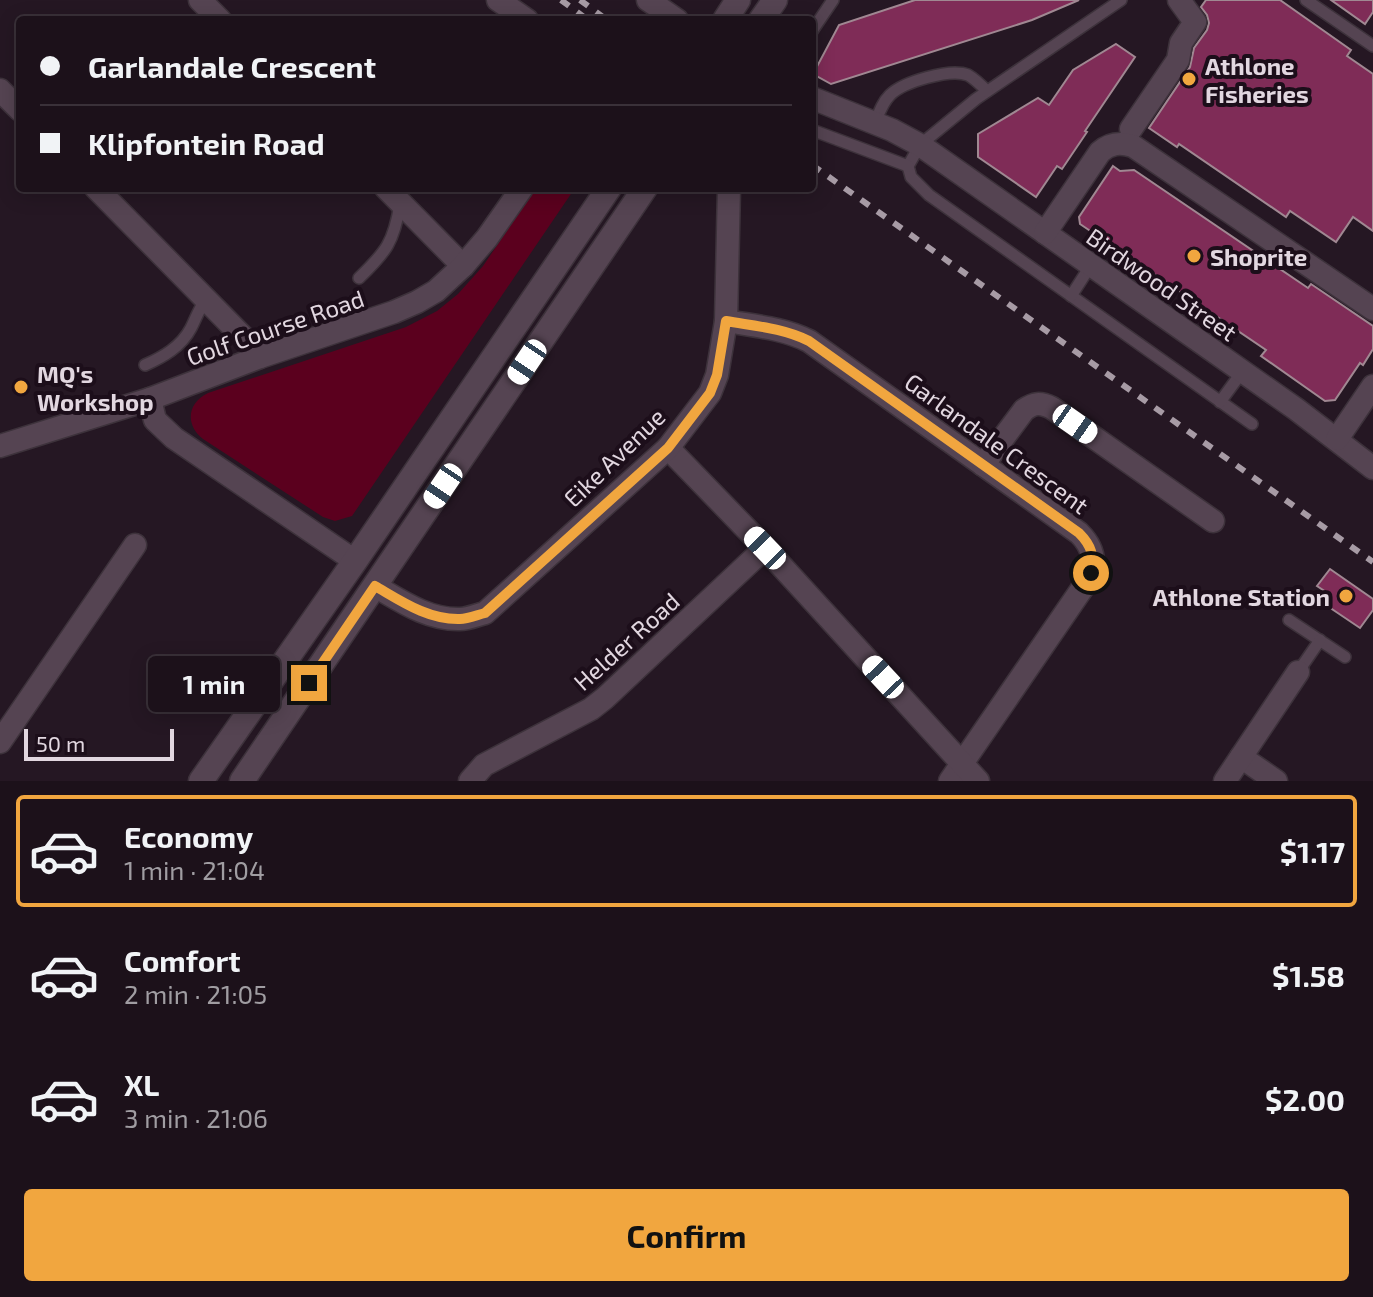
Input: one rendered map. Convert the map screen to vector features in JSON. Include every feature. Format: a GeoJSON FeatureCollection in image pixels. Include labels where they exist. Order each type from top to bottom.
{"type":"FeatureCollection","features":[{"type":"Feature","properties":{"kind":"main road"},"geometry":{"type":"LineString","coordinates":[[201,781],[606,192]]}},
{"type":"Feature","properties":{"kind":"main road"},"geometry":{"type":"LineString","coordinates":[[242,781],[642,192]]}},
{"type":"Feature","properties":{"kind":"street"},"geometry":{"type":"LineString","coordinates":[[200,0],[216,16]]}},
{"type":"Feature","properties":{"kind":"street"},"geometry":{"type":"LineString","coordinates":[[498,0],[521,16]]}},
{"type":"Feature","properties":{"kind":"street"},"geometry":{"type":"LineString","coordinates":[[648,0],[671,16]]}},
{"type":"Feature","properties":{"kind":"street"},"geometry":{"type":"LineString","coordinates":[[1045,233],[1100,152],[1126,136],[1178,60],[1181,43],[1195,22],[1179,0]]}},
{"type":"Feature","properties":{"kind":"street"},"geometry":{"type":"LineString","coordinates":[[0,90],[16,106]]}},
{"type":"Feature","properties":{"kind":"street","name":"Birdwood Street"},"geometry":{"type":"LineString","coordinates":[[816,100],[920,145],[1337,439],[1373,468]]}},
{"type":"Feature","properties":{"kind":"street"},"geometry":{"type":"LineString","coordinates":[[1126,136],[1133,146],[1373,309]]}},
{"type":"Feature","properties":{"kind":"street"},"geometry":{"type":"LineString","coordinates":[[100,192],[260,357]]}},
{"type":"Feature","properties":{"kind":"street","name":"Golf Course Road"},"geometry":{"type":"LineString","coordinates":[[0,446],[150,399],[260,357],[394,312],[436,291],[463,266],[519,192]]}},
{"type":"Feature","properties":{"kind":"street","name":"Eike Avenue"},"geometry":{"type":"LineString","coordinates":[[375,586],[418,611],[443,618],[463,619],[485,613],[668,448],[710,393],[717,375],[726,321],[729,192]]}},
{"type":"Feature","properties":{"kind":"street"},"geometry":{"type":"LineString","coordinates":[[393,195],[463,266]]}},
{"type":"Feature","properties":{"kind":"street","name":"Garlandale Crescent"},"geometry":{"type":"LineString","coordinates":[[726,321],[794,333],[809,341],[1079,533],[1091,548],[1093,565],[1088,580],[956,772]]}},
{"type":"Feature","properties":{"kind":"street"},"geometry":{"type":"LineString","coordinates":[[1337,439],[1373,386]]}},
{"type":"Feature","properties":{"kind":"street"},"geometry":{"type":"LineString","coordinates":[[150,399],[155,420],[174,438],[355,561]]}},
{"type":"Feature","properties":{"kind":"street"},"geometry":{"type":"LineString","coordinates":[[983,465],[1024,410],[1042,403],[1213,521]]}},
{"type":"Feature","properties":{"kind":"street"},"geometry":{"type":"LineString","coordinates":[[668,448],[765,548],[956,772],[978,781]]}},
{"type":"Feature","properties":{"kind":"street"},"geometry":{"type":"LineString","coordinates":[[0,742],[135,545]]}},
{"type":"Feature","properties":{"kind":"street","name":"Helder Road"},"geometry":{"type":"LineString","coordinates":[[470,781],[484,765],[591,709],[605,698],[765,548]]}},
{"type":"Feature","properties":{"kind":"street"},"geometry":{"type":"LineString","coordinates":[[1225,781],[1298,672]]}},
{"type":"Feature","properties":{"kind":"street"},"geometry":{"type":"LineString","coordinates":[[1241,757],[1276,781]]}},
{"type":"Feature","properties":{"kind":"lane"},"geometry":{"type":"LineString","coordinates":[[816,25],[833,0]]}},
{"type":"Feature","properties":{"kind":"lane"},"geometry":{"type":"LineString","coordinates":[[1121,0],[987,91],[920,145],[908,166],[911,177],[929,195],[1252,424]]}},
{"type":"Feature","properties":{"kind":"lane"},"geometry":{"type":"LineString","coordinates":[[1306,0],[1373,46]]}},
{"type":"Feature","properties":{"kind":"lane"},"geometry":{"type":"LineString","coordinates":[[875,123],[888,97],[919,80],[959,73],[987,91]]}},
{"type":"Feature","properties":{"kind":"lane"},"geometry":{"type":"LineString","coordinates":[[816,132],[908,166]]}},
{"type":"Feature","properties":{"kind":"lane"},"geometry":{"type":"LineString","coordinates":[[359,278],[391,242],[397,224],[393,195]]}},
{"type":"Feature","properties":{"kind":"lane"},"geometry":{"type":"LineString","coordinates":[[1071,296],[1091,265]]}},
{"type":"Feature","properties":{"kind":"lane"},"geometry":{"type":"LineString","coordinates":[[145,365],[177,346],[191,328],[206,299]]}},
{"type":"Feature","properties":{"kind":"lane"},"geometry":{"type":"LineString","coordinates":[[1220,402],[1242,372]]}},
{"type":"Feature","properties":{"kind":"lane"},"geometry":{"type":"LineString","coordinates":[[1289,620],[1345,657]]}},
{"type":"Feature","properties":{"kind":"lane"},"geometry":{"type":"LineString","coordinates":[[1298,672],[1320,640]]}},
{"type":"Feature","properties":{"kind":"shaded area"},"geometry":{"type":"Polygon","coordinates":[[[533,192],[572,192],[352,516],[335,521],[323,517],[203,439],[193,427],[192,408],[208,393],[406,327],[437,311],[458,294],[483,266],[533,192]]]}},
{"type":"Feature","properties":{"kind":"building"},"geometry":{"type":"Polygon","coordinates":[[[915,0],[1079,0],[1032,20],[831,84],[816,76],[816,68],[839,25],[915,0]]]}},
{"type":"Feature","properties":{"kind":"building"},"geometry":{"type":"Polygon","coordinates":[[[1206,0],[1280,0],[1351,50],[1347,56],[1373,74],[1373,231],[1353,217],[1336,242],[1290,211],[1286,217],[1179,144],[1177,147],[1149,128],[1190,67],[1194,48],[1207,30],[1207,15],[1201,7],[1206,0]]]}},
{"type":"Feature","properties":{"kind":"building"},"geometry":{"type":"Polygon","coordinates":[[[1331,0],[1373,0],[1373,12],[1365,24],[1331,0]]]}},
{"type":"Feature","properties":{"kind":"building"},"geometry":{"type":"Polygon","coordinates":[[[1116,44],[1135,57],[1062,169],[1057,166],[1036,197],[978,157],[978,134],[1038,98],[1049,105],[1073,70],[1116,44]]]}},
{"type":"Feature","properties":{"kind":"building","name":"Shoprite"},"geometry":{"type":"Polygon","coordinates":[[[1113,166],[1120,171],[1134,170],[1308,288],[1311,284],[1373,326],[1373,349],[1335,400],[1325,401],[1261,356],[1266,350],[1080,224],[1079,217],[1113,166]]]}},
{"type":"Feature","properties":{"kind":"building","name":"Athlone Station"},"geometry":{"type":"Polygon","coordinates":[[[1330,569],[1373,599],[1373,610],[1360,628],[1320,601],[1326,592],[1317,586],[1330,569]]]}},
{"type":"Feature","properties":{"kind":"railway"},"geometry":{"type":"LineString","coordinates":[[561,0],[583,16]]}},
{"type":"Feature","properties":{"kind":"railway"},"geometry":{"type":"LineString","coordinates":[[580,0],[602,16]]}},
{"type":"Feature","properties":{"kind":"railway"},"geometry":{"type":"LineString","coordinates":[[816,168],[1373,562]]}},
{"type":"Feature","properties":{"kind":"place","name":"Athlone Fisheries"},"geometry":{"type":"Point","coordinates":[1189,79]}},
{"type":"Feature","properties":{"kind":"place","name":"Shoprite"},"geometry":{"type":"Point","coordinates":[1194,256]}},
{"type":"Feature","properties":{"kind":"place","name":"MQ's Workshop"},"geometry":{"type":"Point","coordinates":[21,387]}},
{"type":"Feature","properties":{"kind":"place","name":"Athlone Station"},"geometry":{"type":"Point","coordinates":[1346,596]}},
{"type":"Feature","properties":{"kind":"route"},"geometry":{"type":"LineString","coordinates":[[309,683],[375,586],[418,611],[443,618],[463,619],[485,613],[668,448],[710,393],[717,375],[726,321],[794,333],[809,341],[1079,533],[1091,548],[1091,573]]}}]}
